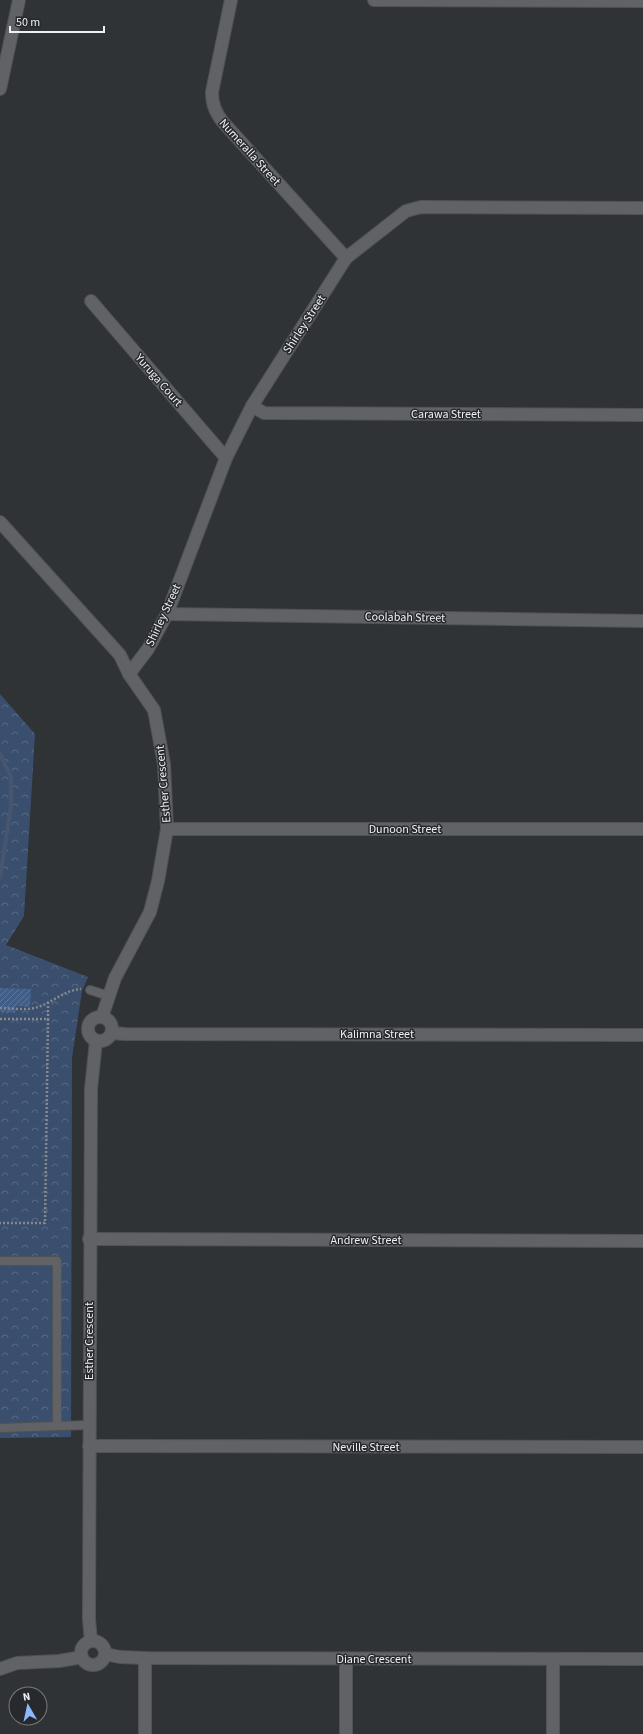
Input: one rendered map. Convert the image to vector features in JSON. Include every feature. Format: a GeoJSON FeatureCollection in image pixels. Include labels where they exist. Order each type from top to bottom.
{"type":"FeatureCollection","features":[{"type":"Feature","properties":{"kind":"street"},"geometry":{"type":"LineString","coordinates":[[0,90],[19,0]]}},
{"type":"Feature","properties":{"kind":"street","name":"Numeralla Street"},"geometry":{"type":"LineString","coordinates":[[231,0],[212,92],[212,102],[215,111],[222,121],[346,258]]}},
{"type":"Feature","properties":{"kind":"street"},"geometry":{"type":"LineString","coordinates":[[374,0],[643,1]]}},
{"type":"Feature","properties":{"kind":"street","name":"Shirley Street"},"geometry":{"type":"LineString","coordinates":[[130,674],[148,648],[166,614],[226,458],[252,406],[346,258],[406,211],[421,207],[643,208]]}},
{"type":"Feature","properties":{"kind":"street","name":"Yuruga Court"},"geometry":{"type":"LineString","coordinates":[[91,301],[226,458]]}},
{"type":"Feature","properties":{"kind":"street","name":"Carawa Street"},"geometry":{"type":"LineString","coordinates":[[252,406],[264,413],[643,415]]}},
{"type":"Feature","properties":{"kind":"street","name":"Esther Crescent"},"geometry":{"type":"LineString","coordinates":[[0,522],[120,655],[130,674],[154,710],[164,764],[167,829],[158,881],[150,912],[115,978],[102,1017]]}},
{"type":"Feature","properties":{"kind":"street","name":"Coolabah Street"},"geometry":{"type":"LineString","coordinates":[[166,614],[643,621]]}},
{"type":"Feature","properties":{"kind":"street","name":"Dunoon Street"},"geometry":{"type":"LineString","coordinates":[[167,829],[643,829]]}},
{"type":"Feature","properties":{"kind":"street"},"geometry":{"type":"LineString","coordinates":[[102,1017],[111,1024],[112,1033],[105,1040],[96,1041],[89,1033],[89,1025],[94,1019],[102,1017]]}},
{"type":"Feature","properties":{"kind":"street","name":"Kalimna Street"},"geometry":{"type":"LineString","coordinates":[[112,1033],[643,1035]]}},
{"type":"Feature","properties":{"kind":"street","name":"Esther Crescent"},"geometry":{"type":"LineString","coordinates":[[91,1641],[89,1619],[89,1239],[91,1089],[96,1041]]}},
{"type":"Feature","properties":{"kind":"street","name":"Andrew Street"},"geometry":{"type":"LineString","coordinates":[[89,1239],[643,1241]]}},
{"type":"Feature","properties":{"kind":"street","name":"Neville Street"},"geometry":{"type":"LineString","coordinates":[[89,1446],[643,1448]]}},
{"type":"Feature","properties":{"kind":"street"},"geometry":{"type":"LineString","coordinates":[[91,1641],[100,1643],[104,1648],[105,1654],[101,1662],[94,1665],[86,1662],[82,1657],[82,1648],[91,1641]]}},
{"type":"Feature","properties":{"kind":"street","name":"Diane Crescent"},"geometry":{"type":"LineString","coordinates":[[105,1654],[120,1657],[145,1658],[643,1660]]}},
{"type":"Feature","properties":{"kind":"street"},"geometry":{"type":"LineString","coordinates":[[0,1669],[17,1663],[59,1661],[82,1657]]}},
{"type":"Feature","properties":{"kind":"street"},"geometry":{"type":"LineString","coordinates":[[145,1658],[145,1734]]}},
{"type":"Feature","properties":{"kind":"street"},"geometry":{"type":"LineString","coordinates":[[346,1659],[346,1734]]}},
{"type":"Feature","properties":{"kind":"street"},"geometry":{"type":"LineString","coordinates":[[553,1659],[553,1734]]}},
{"type":"Feature","properties":{"kind":"lane"},"geometry":{"type":"LineString","coordinates":[[90,990],[109,996]]}},
{"type":"Feature","properties":{"kind":"lane"},"geometry":{"type":"LineString","coordinates":[[0,1261],[57,1261],[57,1426]]}},
{"type":"Feature","properties":{"kind":"lane"},"geometry":{"type":"LineString","coordinates":[[0,1428],[89,1425]]}},
{"type":"Feature","properties":{"kind":"path"},"geometry":{"type":"LineString","coordinates":[[0,1008],[30,1009],[78,989],[90,990]]}},
{"type":"Feature","properties":{"kind":"path"},"geometry":{"type":"LineString","coordinates":[[0,1223],[45,1223],[48,1002]]}},
{"type":"Feature","properties":{"kind":"path"},"geometry":{"type":"LineString","coordinates":[[0,1018],[48,1019]]}},
{"type":"Feature","properties":{"kind":"green space"},"geometry":{"type":"Polygon","coordinates":[[[0,694],[35,734],[24,916],[6,945],[88,977],[82,991],[72,1058],[71,1437],[0,1438],[0,694]]]}},
{"type":"Feature","properties":{"kind":"building"},"geometry":{"type":"Polygon","coordinates":[[[0,988],[31,989],[30,1007],[16,1006],[15,1013],[0,1012],[0,988]]]}},
{"type":"Feature","properties":{"kind":"waterway"},"geometry":{"type":"LineString","coordinates":[[0,754],[11,777],[11,806],[0,877]]}}]}
